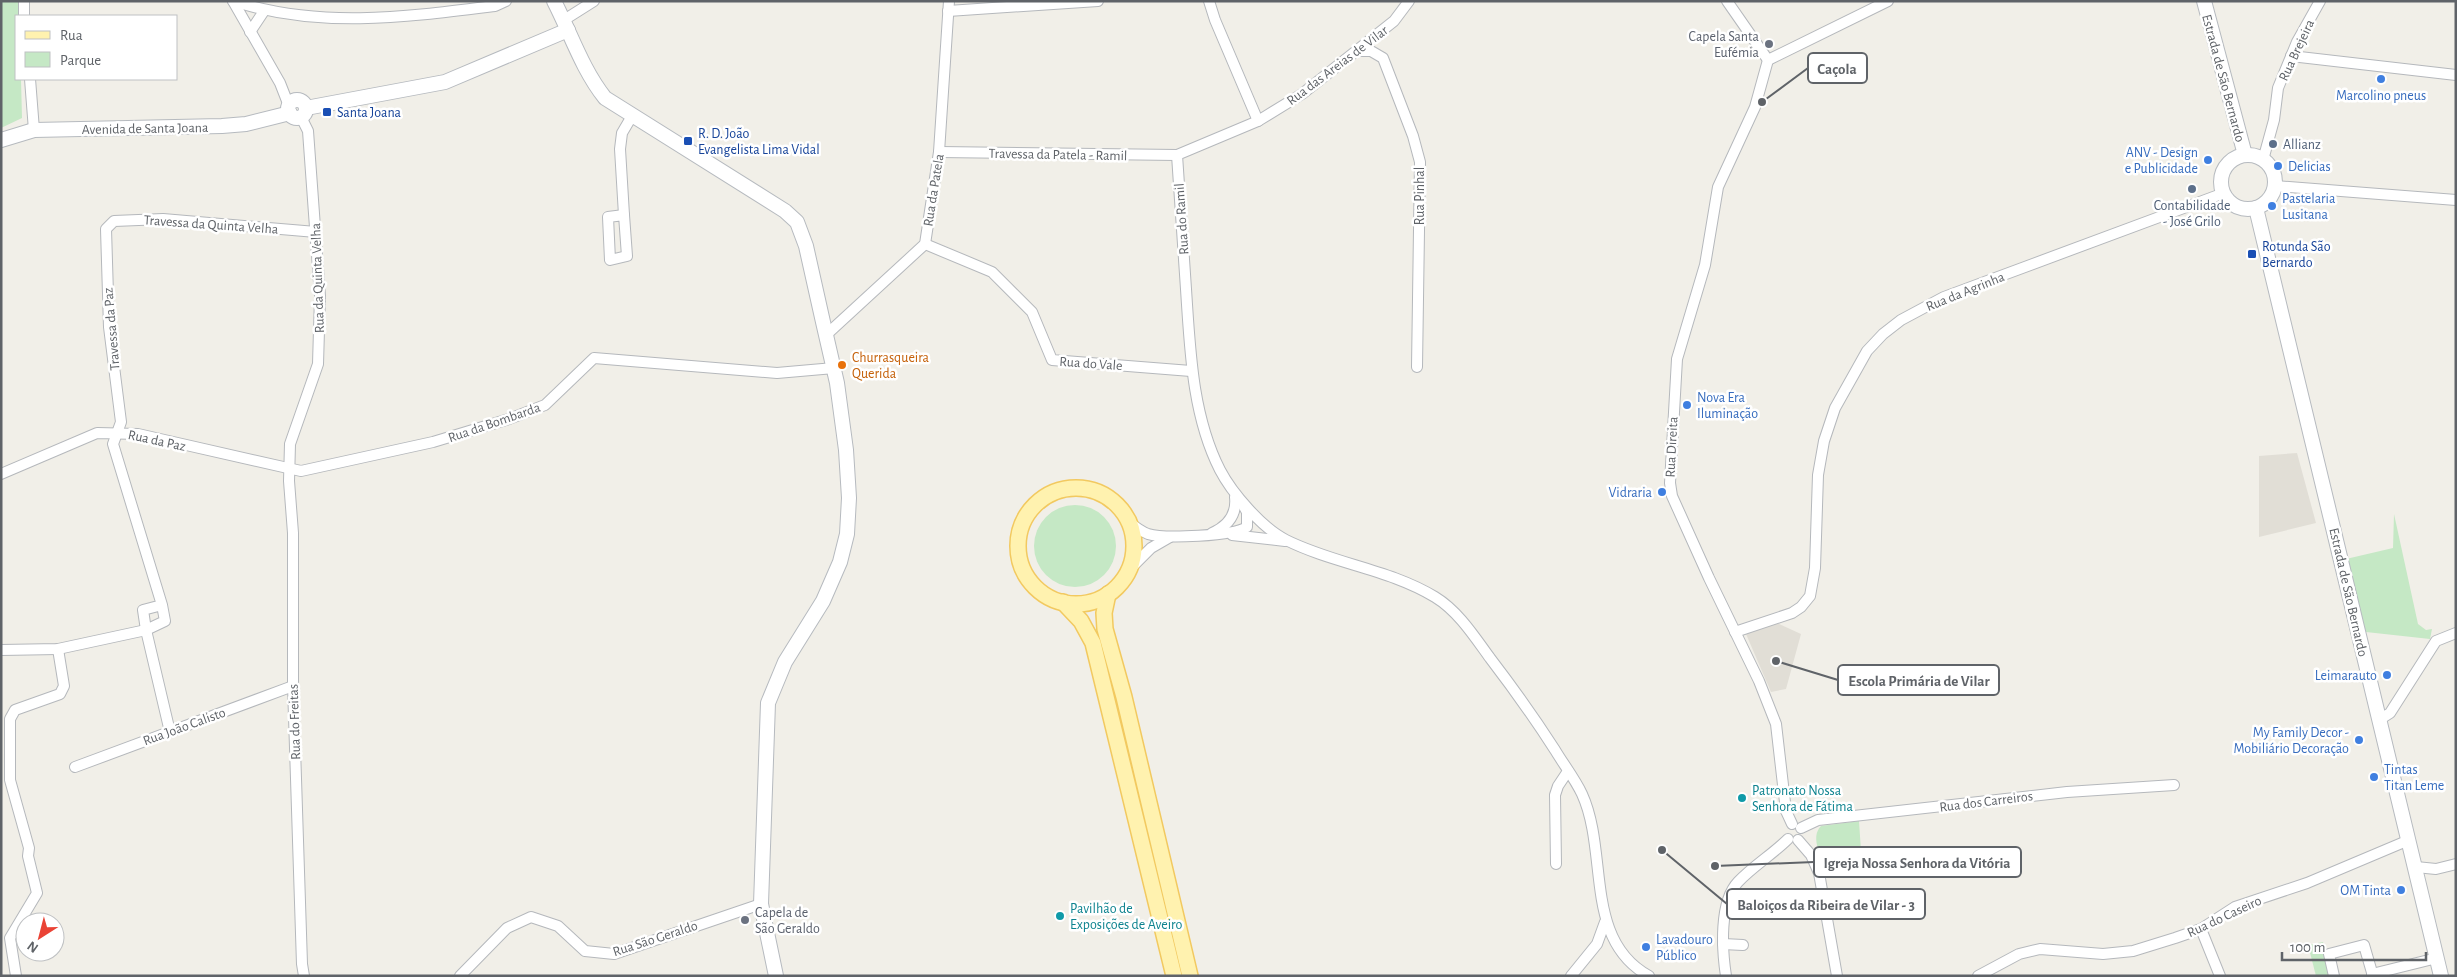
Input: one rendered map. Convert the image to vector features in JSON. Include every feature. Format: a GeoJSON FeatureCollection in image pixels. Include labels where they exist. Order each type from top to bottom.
{"type":"FeatureCollection","features":[{"type":"Feature","properties":{"kind":"main road"},"geometry":{"type":"LineString","coordinates":[[1080,488],[1105,495],[1118,506],[1128,521],[1133,538],[1133,554],[1129,570],[1120,583],[1108,594],[1094,601],[1079,604],[1063,602],[1049,597],[1036,588],[1026,576],[1020,562],[1017,547],[1019,530],[1027,514],[1038,500],[1054,492],[1080,488]]}},
{"type":"Feature","properties":{"kind":"main road"},"geometry":{"type":"LineString","coordinates":[[1108,594],[1104,613],[1105,629],[1124,697],[1190,976]]}},
{"type":"Feature","properties":{"kind":"main road"},"geometry":{"type":"LineString","coordinates":[[1063,602],[1081,621],[1093,643],[1174,976]]}},
{"type":"Feature","properties":{"kind":"street"},"geometry":{"type":"LineString","coordinates":[[24,1],[24,15]]}},
{"type":"Feature","properties":{"kind":"street"},"geometry":{"type":"LineString","coordinates":[[233,1],[264,12],[353,20],[406,18],[494,6],[506,1]]}},
{"type":"Feature","properties":{"kind":"street","name":"Rua da Quinta Velha"},"geometry":{"type":"LineString","coordinates":[[233,1],[308,131],[320,296],[318,364],[290,444],[289,467]]}},
{"type":"Feature","properties":{"kind":"street"},"geometry":{"type":"LineString","coordinates":[[554,1],[593,82],[605,98],[784,211],[798,222],[806,246],[834,368],[846,450],[849,498],[847,534],[840,562],[823,600],[784,662],[768,703],[761,904],[776,976]]}},
{"type":"Feature","properties":{"kind":"street"},"geometry":{"type":"LineString","coordinates":[[566,25],[594,1]]}},
{"type":"Feature","properties":{"kind":"street"},"geometry":{"type":"LineString","coordinates":[[949,6],[1098,1]]}},
{"type":"Feature","properties":{"kind":"street"},"geometry":{"type":"LineString","coordinates":[[1177,155],[1258,121],[1215,20],[1209,1]]}},
{"type":"Feature","properties":{"kind":"street","name":"Rua das Areias de Vilar"},"geometry":{"type":"LineString","coordinates":[[1258,121],[1302,94],[1394,22],[1409,1]]}},
{"type":"Feature","properties":{"kind":"street"},"geometry":{"type":"LineString","coordinates":[[1727,1],[1768,60],[1888,1]]}},
{"type":"Feature","properties":{"kind":"street","name":"Estrada de São Bernardo"},"geometry":{"type":"LineString","coordinates":[[2204,1],[2244,156]]}},
{"type":"Feature","properties":{"kind":"street","name":"Rua Brejeira"},"geometry":{"type":"LineString","coordinates":[[2263,160],[2274,120],[2278,88],[2291,56],[2320,1]]}},
{"type":"Feature","properties":{"kind":"street","name":"Rua da Patela"},"geometry":{"type":"LineString","coordinates":[[826,335],[925,244],[939,152],[949,6]]}},
{"type":"Feature","properties":{"kind":"street"},"geometry":{"type":"LineString","coordinates":[[250,32],[264,12]]}},
{"type":"Feature","properties":{"kind":"street","name":"Avenida de Santa Joana"},"geometry":{"type":"LineString","coordinates":[[1,140],[34,130],[246,124],[297,111],[445,82],[566,25]]}},
{"type":"Feature","properties":{"kind":"street","name":"Rua Pinhal"},"geometry":{"type":"LineString","coordinates":[[1358,50],[1371,51],[1383,58],[1413,136],[1420,162],[1418,368]]}},
{"type":"Feature","properties":{"kind":"street"},"geometry":{"type":"LineString","coordinates":[[2291,56],[2456,75]]}},
{"type":"Feature","properties":{"kind":"street","name":"Rua Direita"},"geometry":{"type":"LineString","coordinates":[[1768,60],[1755,107],[1718,187],[1705,265],[1678,351],[1673,407],[1670,490],[1759,681],[1776,724],[1786,811],[1796,826]]}},
{"type":"Feature","properties":{"kind":"street"},"geometry":{"type":"LineString","coordinates":[[30,80],[34,130]]}},
{"type":"Feature","properties":{"kind":"street"},"geometry":{"type":"LineString","coordinates":[[624,215],[620,149],[622,133],[632,116]]}},
{"type":"Feature","properties":{"kind":"street","name":"Travessa da Patela - Ramil"},"geometry":{"type":"LineString","coordinates":[[939,152],[1177,155]]}},
{"type":"Feature","properties":{"kind":"street","name":"Rua do Ramil"},"geometry":{"type":"LineString","coordinates":[[1177,155],[1191,371],[1208,441],[1220,470],[1235,494]]}},
{"type":"Feature","properties":{"kind":"street"},"geometry":{"type":"LineString","coordinates":[[2244,156],[2263,160],[2273,171],[2275,186],[2269,200],[2256,208],[2248,209],[2234,204],[2224,193],[2222,177],[2225,169],[2230,163],[2244,156]]}},
{"type":"Feature","properties":{"kind":"street"},"geometry":{"type":"LineString","coordinates":[[2275,186],[2456,200]]}},
{"type":"Feature","properties":{"kind":"street","name":"Rua da Agrinha"},"geometry":{"type":"LineString","coordinates":[[1735,632],[1792,613],[1801,607],[1810,596],[1815,568],[1818,475],[1824,441],[1835,408],[1867,352],[1883,334],[1901,320],[1944,297],[2224,193]]}},
{"type":"Feature","properties":{"kind":"street","name":"Estrada de São Bernardo"},"geometry":{"type":"LineString","coordinates":[[2256,208],[2441,976]]}},
{"type":"Feature","properties":{"kind":"street","name":"Travessa da Quinta Velha"},"geometry":{"type":"LineString","coordinates":[[108,224],[114,221],[163,219],[316,232]]}},
{"type":"Feature","properties":{"kind":"street","name":"Travessa da Paz"},"geometry":{"type":"LineString","coordinates":[[108,224],[106,229],[106,273],[109,328],[121,422],[113,444],[162,605]]}},
{"type":"Feature","properties":{"kind":"street","name":"Rua do Vale"},"geometry":{"type":"LineString","coordinates":[[925,244],[992,272],[1032,312],[1052,360],[1191,371]]}},
{"type":"Feature","properties":{"kind":"street","name":"Rua da Bombarda"},"geometry":{"type":"LineString","coordinates":[[289,467],[301,471],[433,442],[509,419],[545,405],[594,358],[777,373],[834,368]]}},
{"type":"Feature","properties":{"kind":"street","name":"Rua da Paz"},"geometry":{"type":"LineString","coordinates":[[1,474],[97,433],[116,432],[138,434],[289,467]]}},
{"type":"Feature","properties":{"kind":"street","name":"Rua do Freitas"},"geometry":{"type":"LineString","coordinates":[[289,467],[293,533],[293,686],[304,976]]}},
{"type":"Feature","properties":{"kind":"street"},"geometry":{"type":"LineString","coordinates":[[1211,534],[1222,529],[1231,521],[1237,508],[1235,494]]}},
{"type":"Feature","properties":{"kind":"street"},"geometry":{"type":"LineString","coordinates":[[1223,535],[1240,532],[1247,527],[1247,512],[1235,494]]}},
{"type":"Feature","properties":{"kind":"street"},"geometry":{"type":"LineString","coordinates":[[1235,494],[1269,529],[1288,541],[1399,579],[1437,598],[1456,614],[1525,704],[1578,785],[1590,816],[1605,922],[1622,952],[1632,963],[1649,976]]}},
{"type":"Feature","properties":{"kind":"street"},"geometry":{"type":"LineString","coordinates":[[1128,521],[1137,529],[1148,534],[1170,536],[1211,534],[1288,541]]}},
{"type":"Feature","properties":{"kind":"street"},"geometry":{"type":"LineString","coordinates":[[1129,570],[1151,548],[1170,536]]}},
{"type":"Feature","properties":{"kind":"street"},"geometry":{"type":"LineString","coordinates":[[1,650],[58,649],[146,630],[165,621],[162,605],[143,610],[146,630],[170,732]]}},
{"type":"Feature","properties":{"kind":"street"},"geometry":{"type":"LineString","coordinates":[[2379,720],[2390,713],[2436,641],[2456,633]]}},
{"type":"Feature","properties":{"kind":"street"},"geometry":{"type":"LineString","coordinates":[[16,976],[10,938],[37,893],[28,856],[29,848],[10,780],[10,719],[15,710],[60,694],[64,686],[58,649]]}},
{"type":"Feature","properties":{"kind":"street","name":"Rua João Calisto"},"geometry":{"type":"LineString","coordinates":[[75,767],[293,686]]}},
{"type":"Feature","properties":{"kind":"street"},"geometry":{"type":"LineString","coordinates":[[1556,864],[1555,795],[1558,786],[1568,771]]}},
{"type":"Feature","properties":{"kind":"street","name":"Rua dos Carreiros"},"geometry":{"type":"LineString","coordinates":[[1796,826],[1818,820],[2057,793],[2174,785]]}},
{"type":"Feature","properties":{"kind":"street"},"geometry":{"type":"LineString","coordinates":[[1726,976],[1723,944],[1726,905],[1737,883],[1793,839],[1802,835],[1796,826],[1785,831],[1793,839],[1810,855],[1819,873],[1837,976]]}},
{"type":"Feature","properties":{"kind":"street","name":"Rua do Caseiro"},"geometry":{"type":"LineString","coordinates":[[1978,976],[1998,963],[2019,954],[2040,949],[2104,954],[2133,951],[2203,927],[2235,907],[2307,883],[2409,840]]}},
{"type":"Feature","properties":{"kind":"street"},"geometry":{"type":"LineString","coordinates":[[2416,867],[2436,869],[2456,864]]}},
{"type":"Feature","properties":{"kind":"street","name":"Rua São Geraldo"},"geometry":{"type":"LineString","coordinates":[[460,976],[507,928],[531,917],[558,926],[585,951],[614,954],[761,904]]}},
{"type":"Feature","properties":{"kind":"street"},"geometry":{"type":"LineString","coordinates":[[1571,976],[1597,944],[1605,922]]}},
{"type":"Feature","properties":{"kind":"street"},"geometry":{"type":"LineString","coordinates":[[2203,927],[2220,976]]}},
{"type":"Feature","properties":{"kind":"street"},"geometry":{"type":"LineString","coordinates":[[1723,944],[1742,944]]}},
{"type":"Feature","properties":{"kind":"street"},"geometry":{"type":"LineString","coordinates":[[2334,976],[2328,954],[2364,945],[2372,975],[2437,958]]}},
{"type":"Feature","properties":{"kind":"shaded area"},"geometry":{"type":"Polygon","coordinates":[[[2297,453],[2316,523],[2259,537],[2259,456],[2297,453]]]}},
{"type":"Feature","properties":{"kind":"shaded area"},"geometry":{"type":"Polygon","coordinates":[[[1775,622],[1801,634],[1786,689],[1771,692],[1746,634],[1775,622]]]}},
{"type":"Feature","properties":{"kind":"green space"},"geometry":{"type":"Polygon","coordinates":[[[1,1],[21,1],[21,15],[15,15],[15,80],[21,80],[22,118],[1,128],[1,1]]]}},
{"type":"Feature","properties":{"kind":"green space"},"geometry":{"type":"Polygon","coordinates":[[[1075,505],[1091,508],[1104,517],[1113,530],[1116,546],[1113,562],[1104,575],[1091,584],[1075,587],[1059,584],[1046,575],[1037,562],[1034,546],[1037,530],[1046,517],[1059,508],[1075,505]]]}},
{"type":"Feature","properties":{"kind":"green space"},"geometry":{"type":"Polygon","coordinates":[[[2394,514],[2418,624],[2426,630],[2432,629],[2430,639],[2366,632],[2346,559],[2393,548],[2394,514]]]}},
{"type":"Feature","properties":{"kind":"green space"},"geometry":{"type":"Polygon","coordinates":[[[1859,821],[1861,851],[1843,854],[1844,868],[1827,872],[1820,855],[1816,836],[1821,826],[1859,821]]]}},
{"type":"Feature","properties":{"kind":"green space"},"geometry":{"type":"Polygon","coordinates":[[[2323,942],[2332,976],[2316,976],[2308,945],[2323,942]]]}},
{"type":"Feature","properties":{"kind":"place","name":"Capela Santa Eufémia"},"geometry":{"type":"Point","coordinates":[1769,44]}},
{"type":"Feature","properties":{"kind":"place","name":"Marcolino pneus"},"geometry":{"type":"Point","coordinates":[2381,79]}},
{"type":"Feature","properties":{"kind":"place","name":"Caçola"},"geometry":{"type":"Point","coordinates":[1762,102]}},
{"type":"Feature","properties":{"kind":"place","name":"Santa Joana"},"geometry":{"type":"Point","coordinates":[327,112]}},
{"type":"Feature","properties":{"kind":"place","name":"R. D. João Evangelista Lima Vidal"},"geometry":{"type":"Point","coordinates":[688,141]}},
{"type":"Feature","properties":{"kind":"place","name":"Allianz"},"geometry":{"type":"Point","coordinates":[2273,144]}},
{"type":"Feature","properties":{"kind":"place","name":"ANV - Design e Publicidade"},"geometry":{"type":"Point","coordinates":[2208,160]}},
{"type":"Feature","properties":{"kind":"place","name":"Delicias"},"geometry":{"type":"Point","coordinates":[2278,166]}},
{"type":"Feature","properties":{"kind":"place","name":"Contabilidade - José Grilo"},"geometry":{"type":"Point","coordinates":[2192,189]}},
{"type":"Feature","properties":{"kind":"place","name":"Pastelaria Lusitana"},"geometry":{"type":"Point","coordinates":[2272,206]}},
{"type":"Feature","properties":{"kind":"place","name":"Rotunda São Bernardo"},"geometry":{"type":"Point","coordinates":[2252,254]}},
{"type":"Feature","properties":{"kind":"place","name":"Churrasqueira Querida"},"geometry":{"type":"Point","coordinates":[842,365]}},
{"type":"Feature","properties":{"kind":"place","name":"Nova Era Iluminação"},"geometry":{"type":"Point","coordinates":[1687,405]}},
{"type":"Feature","properties":{"kind":"place","name":"Vidraria"},"geometry":{"type":"Point","coordinates":[1662,492]}},
{"type":"Feature","properties":{"kind":"place","name":"Escola Primária de Vilar"},"geometry":{"type":"Point","coordinates":[1776,661]}},
{"type":"Feature","properties":{"kind":"place","name":"Leimarauto"},"geometry":{"type":"Point","coordinates":[2387,675]}},
{"type":"Feature","properties":{"kind":"place","name":"My Family Decor - Mobiliário Decoração"},"geometry":{"type":"Point","coordinates":[2359,740]}},
{"type":"Feature","properties":{"kind":"place","name":"Tintas Titan Leme"},"geometry":{"type":"Point","coordinates":[2374,777]}},
{"type":"Feature","properties":{"kind":"place","name":"Patronato Nossa Senhora de Fátima"},"geometry":{"type":"Point","coordinates":[1742,798]}},
{"type":"Feature","properties":{"kind":"place","name":"Baloiços da Ribeira de Vilar - 3"},"geometry":{"type":"Point","coordinates":[1662,850]}},
{"type":"Feature","properties":{"kind":"place","name":"Igreja Nossa Senhora da Vitória"},"geometry":{"type":"Point","coordinates":[1715,866]}},
{"type":"Feature","properties":{"kind":"place","name":"OM Tinta"},"geometry":{"type":"Point","coordinates":[2401,890]}},
{"type":"Feature","properties":{"kind":"place","name":"Pavilhão de Exposições de Aveiro"},"geometry":{"type":"Point","coordinates":[1060,916]}},
{"type":"Feature","properties":{"kind":"place","name":"Capela de São Geraldo"},"geometry":{"type":"Point","coordinates":[745,920]}},
{"type":"Feature","properties":{"kind":"place","name":"Lavadouro Público"},"geometry":{"type":"Point","coordinates":[1646,947]}}]}
